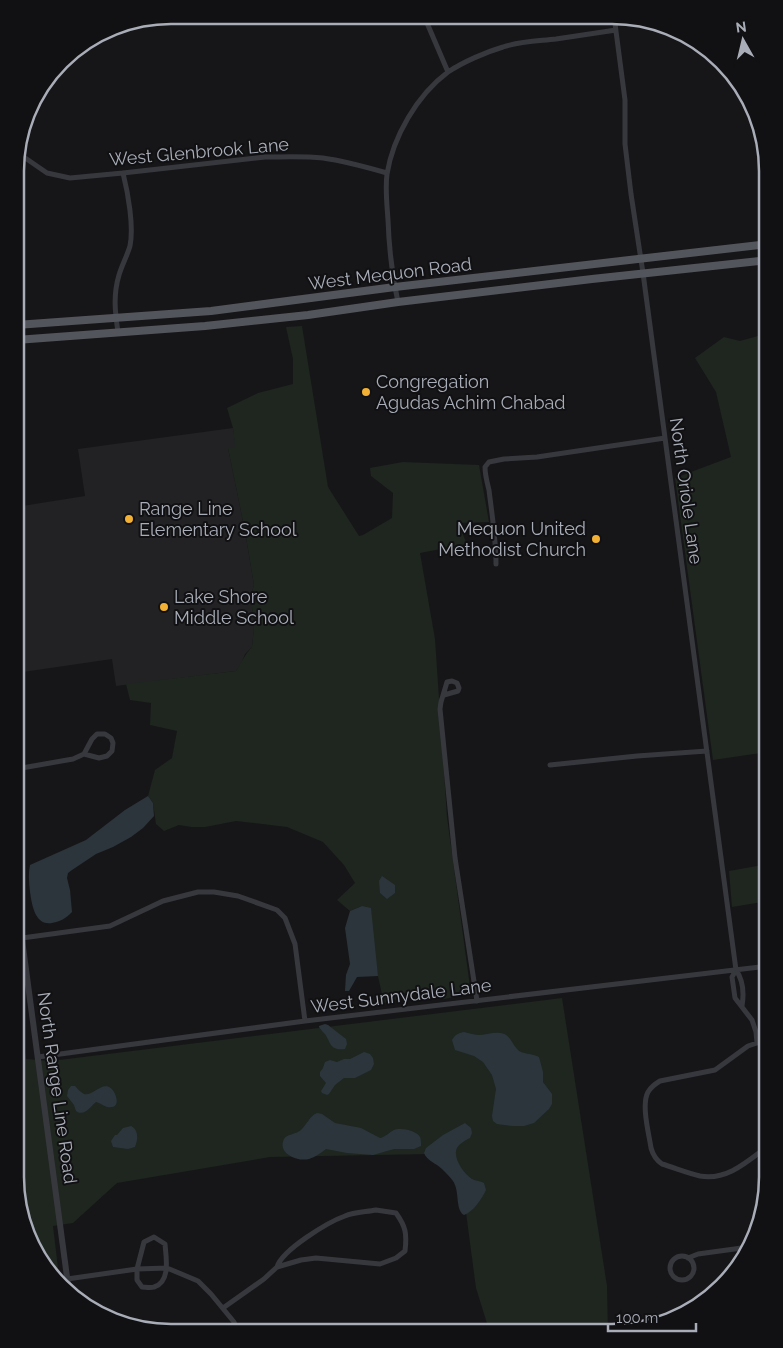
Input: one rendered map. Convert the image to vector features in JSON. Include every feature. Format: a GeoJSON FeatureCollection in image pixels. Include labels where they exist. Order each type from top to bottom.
{"type":"FeatureCollection","features":[{"type":"Feature","properties":{"kind":"main road","name":"West Mequon Road"},"geometry":{"type":"LineString","coordinates":[[24,324],[211,311],[394,287],[759,245]]}},
{"type":"Feature","properties":{"kind":"main road","name":"West Mequon Road"},"geometry":{"type":"LineString","coordinates":[[24,339],[205,326],[643,273],[759,261]]}},
{"type":"Feature","properties":{"kind":"street"},"geometry":{"type":"LineString","coordinates":[[427,24],[448,72]]}},
{"type":"Feature","properties":{"kind":"street","name":"North Oriole Lane"},"geometry":{"type":"LineString","coordinates":[[615,24],[626,110],[626,144],[631,194],[736,970],[740,976],[743,997],[742,1006],[752,1020],[757,1042]]}},
{"type":"Feature","properties":{"kind":"street"},"geometry":{"type":"LineString","coordinates":[[398,302],[394,287],[386,187],[387,173],[398,137],[411,112],[431,88],[448,72],[476,57],[504,46],[529,41],[616,30]]}},
{"type":"Feature","properties":{"kind":"street","name":"West Glenbrook Lane"},"geometry":{"type":"LineString","coordinates":[[25,156],[47,172],[70,178],[285,157],[336,160],[387,173]]}},
{"type":"Feature","properties":{"kind":"street"},"geometry":{"type":"LineString","coordinates":[[118,332],[114,304],[115,291],[130,245],[131,234],[128,195],[123,173]]}},
{"type":"Feature","properties":{"kind":"street"},"geometry":{"type":"LineString","coordinates":[[496,564],[496,540],[484,467],[489,462],[537,457],[665,438]]}},
{"type":"Feature","properties":{"kind":"street"},"geometry":{"type":"LineString","coordinates":[[444,695],[440,709],[455,858],[477,1001]]}},
{"type":"Feature","properties":{"kind":"street"},"geometry":{"type":"LineString","coordinates":[[24,768],[73,759],[84,754],[97,734],[105,734],[112,738],[112,751],[106,756],[100,758],[84,754]]}},
{"type":"Feature","properties":{"kind":"street"},"geometry":{"type":"LineString","coordinates":[[550,766],[637,756],[707,751]]}},
{"type":"Feature","properties":{"kind":"street"},"geometry":{"type":"LineString","coordinates":[[24,938],[110,926],[163,901],[198,892],[214,892],[238,896],[277,910],[285,918],[295,944],[305,1021]]}},
{"type":"Feature","properties":{"kind":"street","name":"North Range Line Road"},"geometry":{"type":"LineString","coordinates":[[24,953],[68,1282]]}},
{"type":"Feature","properties":{"kind":"street","name":"West Sunnydale Lane"},"geometry":{"type":"LineString","coordinates":[[38,1057],[305,1021],[759,967]]}},
{"type":"Feature","properties":{"kind":"street"},"geometry":{"type":"LineString","coordinates":[[757,1042],[748,1046],[715,1070],[660,1081],[648,1093],[645,1106],[650,1148],[657,1161],[662,1164],[702,1176],[718,1176],[736,1169],[759,1152]]}},
{"type":"Feature","properties":{"kind":"street"},"geometry":{"type":"LineString","coordinates":[[223,1308],[264,1279],[277,1267],[291,1249],[320,1227],[346,1215],[378,1210],[396,1213],[403,1224],[406,1237],[405,1251],[396,1258],[380,1264],[316,1258],[277,1267]]}},
{"type":"Feature","properties":{"kind":"street"},"geometry":{"type":"LineString","coordinates":[[154,1237],[165,1244],[167,1268],[162,1282],[153,1288],[142,1287],[137,1280],[137,1269],[144,1242],[154,1237]]}},
{"type":"Feature","properties":{"kind":"street"},"geometry":{"type":"LineString","coordinates":[[688,1258],[693,1263],[694,1271],[690,1277],[684,1280],[673,1277],[670,1270],[671,1263],[681,1256],[688,1258],[698,1254],[740,1248]]}},
{"type":"Feature","properties":{"kind":"street"},"geometry":{"type":"LineString","coordinates":[[68,1279],[137,1269],[167,1268],[198,1282],[211,1294],[235,1324]]}},
{"type":"Feature","properties":{"kind":"shaded area"},"geometry":{"type":"Polygon","coordinates":[[[302,326],[328,487],[359,536],[392,518],[393,493],[371,476],[370,468],[403,462],[479,465],[489,522],[458,523],[467,544],[420,553],[435,639],[447,817],[471,994],[444,999],[432,994],[401,993],[398,999],[384,1003],[362,906],[350,911],[337,900],[355,883],[344,865],[323,842],[287,827],[236,821],[205,827],[179,825],[164,831],[156,824],[153,803],[148,796],[155,770],[172,758],[177,731],[150,725],[151,703],[130,700],[126,684],[236,671],[252,647],[254,628],[251,595],[254,585],[228,448],[235,447],[233,428],[227,408],[258,393],[293,384],[293,359],[286,327],[302,326]]]}},
{"type":"Feature","properties":{"kind":"shaded area"},"geometry":{"type":"Polygon","coordinates":[[[759,336],[759,753],[713,760],[675,478],[731,457],[716,392],[695,358],[724,337],[740,341],[759,336]]]}},
{"type":"Feature","properties":{"kind":"shaded area"},"geometry":{"type":"Polygon","coordinates":[[[233,428],[236,448],[228,448],[254,585],[251,595],[254,628],[252,647],[245,654],[236,671],[116,686],[112,659],[24,672],[24,506],[85,496],[78,449],[233,428]]]}},
{"type":"Feature","properties":{"kind":"shaded area"},"geometry":{"type":"Polygon","coordinates":[[[148,796],[153,803],[154,816],[143,828],[113,847],[96,854],[68,873],[67,878],[72,912],[65,918],[52,923],[46,923],[38,918],[35,914],[30,892],[30,865],[86,840],[125,810],[148,796]]]}},
{"type":"Feature","properties":{"kind":"shaded area"},"geometry":{"type":"Polygon","coordinates":[[[759,866],[759,902],[732,907],[729,871],[759,866]]]}},
{"type":"Feature","properties":{"kind":"shaded area"},"geometry":{"type":"Polygon","coordinates":[[[382,876],[395,885],[395,893],[387,899],[380,893],[379,881],[382,876]]]}},
{"type":"Feature","properties":{"kind":"shaded area"},"geometry":{"type":"Polygon","coordinates":[[[362,906],[371,908],[378,976],[357,977],[349,991],[345,991],[346,975],[350,964],[345,928],[350,911],[362,906]]]}},
{"type":"Feature","properties":{"kind":"shaded area"},"geometry":{"type":"Polygon","coordinates":[[[562,998],[607,1286],[608,1324],[487,1324],[476,1288],[463,1190],[430,1154],[270,1157],[117,1183],[73,1223],[53,1226],[58,1268],[54,1267],[43,1251],[35,1233],[27,1206],[24,1187],[24,1044],[26,1059],[51,1061],[562,998]]]}},
{"type":"Feature","properties":{"kind":"shaded area"},"geometry":{"type":"Polygon","coordinates":[[[325,1024],[346,1039],[345,1049],[336,1049],[332,1046],[319,1027],[325,1024]]]}},
{"type":"Feature","properties":{"kind":"shaded area"},"geometry":{"type":"Polygon","coordinates":[[[464,1032],[480,1035],[503,1034],[508,1037],[519,1051],[539,1057],[543,1072],[543,1082],[552,1094],[552,1104],[534,1123],[524,1126],[513,1126],[497,1124],[493,1121],[496,1089],[492,1075],[483,1062],[474,1056],[455,1050],[452,1040],[457,1034],[464,1032]]]}},
{"type":"Feature","properties":{"kind":"shaded area"},"geometry":{"type":"Polygon","coordinates":[[[364,1052],[370,1054],[373,1058],[374,1064],[371,1070],[355,1078],[344,1078],[335,1085],[329,1094],[322,1093],[321,1091],[326,1083],[320,1076],[320,1072],[325,1062],[350,1059],[364,1052]]]}},
{"type":"Feature","properties":{"kind":"shaded area"},"geometry":{"type":"Polygon","coordinates":[[[71,1086],[75,1086],[84,1094],[88,1094],[108,1086],[115,1094],[116,1104],[113,1107],[107,1107],[96,1102],[87,1111],[79,1113],[67,1096],[71,1086]]]}},
{"type":"Feature","properties":{"kind":"shaded area"},"geometry":{"type":"Polygon","coordinates":[[[317,1113],[322,1114],[335,1123],[361,1128],[380,1138],[394,1130],[408,1130],[420,1137],[421,1146],[414,1149],[394,1149],[373,1155],[326,1149],[309,1159],[294,1158],[283,1148],[284,1139],[301,1130],[310,1118],[317,1113]]]}},
{"type":"Feature","properties":{"kind":"shaded area"},"geometry":{"type":"Polygon","coordinates":[[[465,1123],[471,1128],[472,1133],[470,1138],[461,1143],[457,1148],[457,1160],[469,1177],[484,1183],[486,1190],[477,1205],[464,1215],[459,1209],[453,1181],[442,1169],[427,1158],[424,1153],[426,1148],[443,1135],[465,1123]]]}},
{"type":"Feature","properties":{"kind":"shaded area"},"geometry":{"type":"Polygon","coordinates":[[[131,1126],[137,1135],[135,1147],[128,1149],[113,1147],[111,1141],[115,1135],[123,1128],[131,1126]]]}},
{"type":"Feature","properties":{"kind":"place","name":"Congregation Agudas Achim Chabad"},"geometry":{"type":"Point","coordinates":[366,392]}},
{"type":"Feature","properties":{"kind":"place","name":"Range Line Elementary School"},"geometry":{"type":"Point","coordinates":[129,519]}},
{"type":"Feature","properties":{"kind":"place","name":"Mequon United Methodist Church"},"geometry":{"type":"Point","coordinates":[596,539]}},
{"type":"Feature","properties":{"kind":"place","name":"Lake Shore Middle School"},"geometry":{"type":"Point","coordinates":[164,607]}}]}
